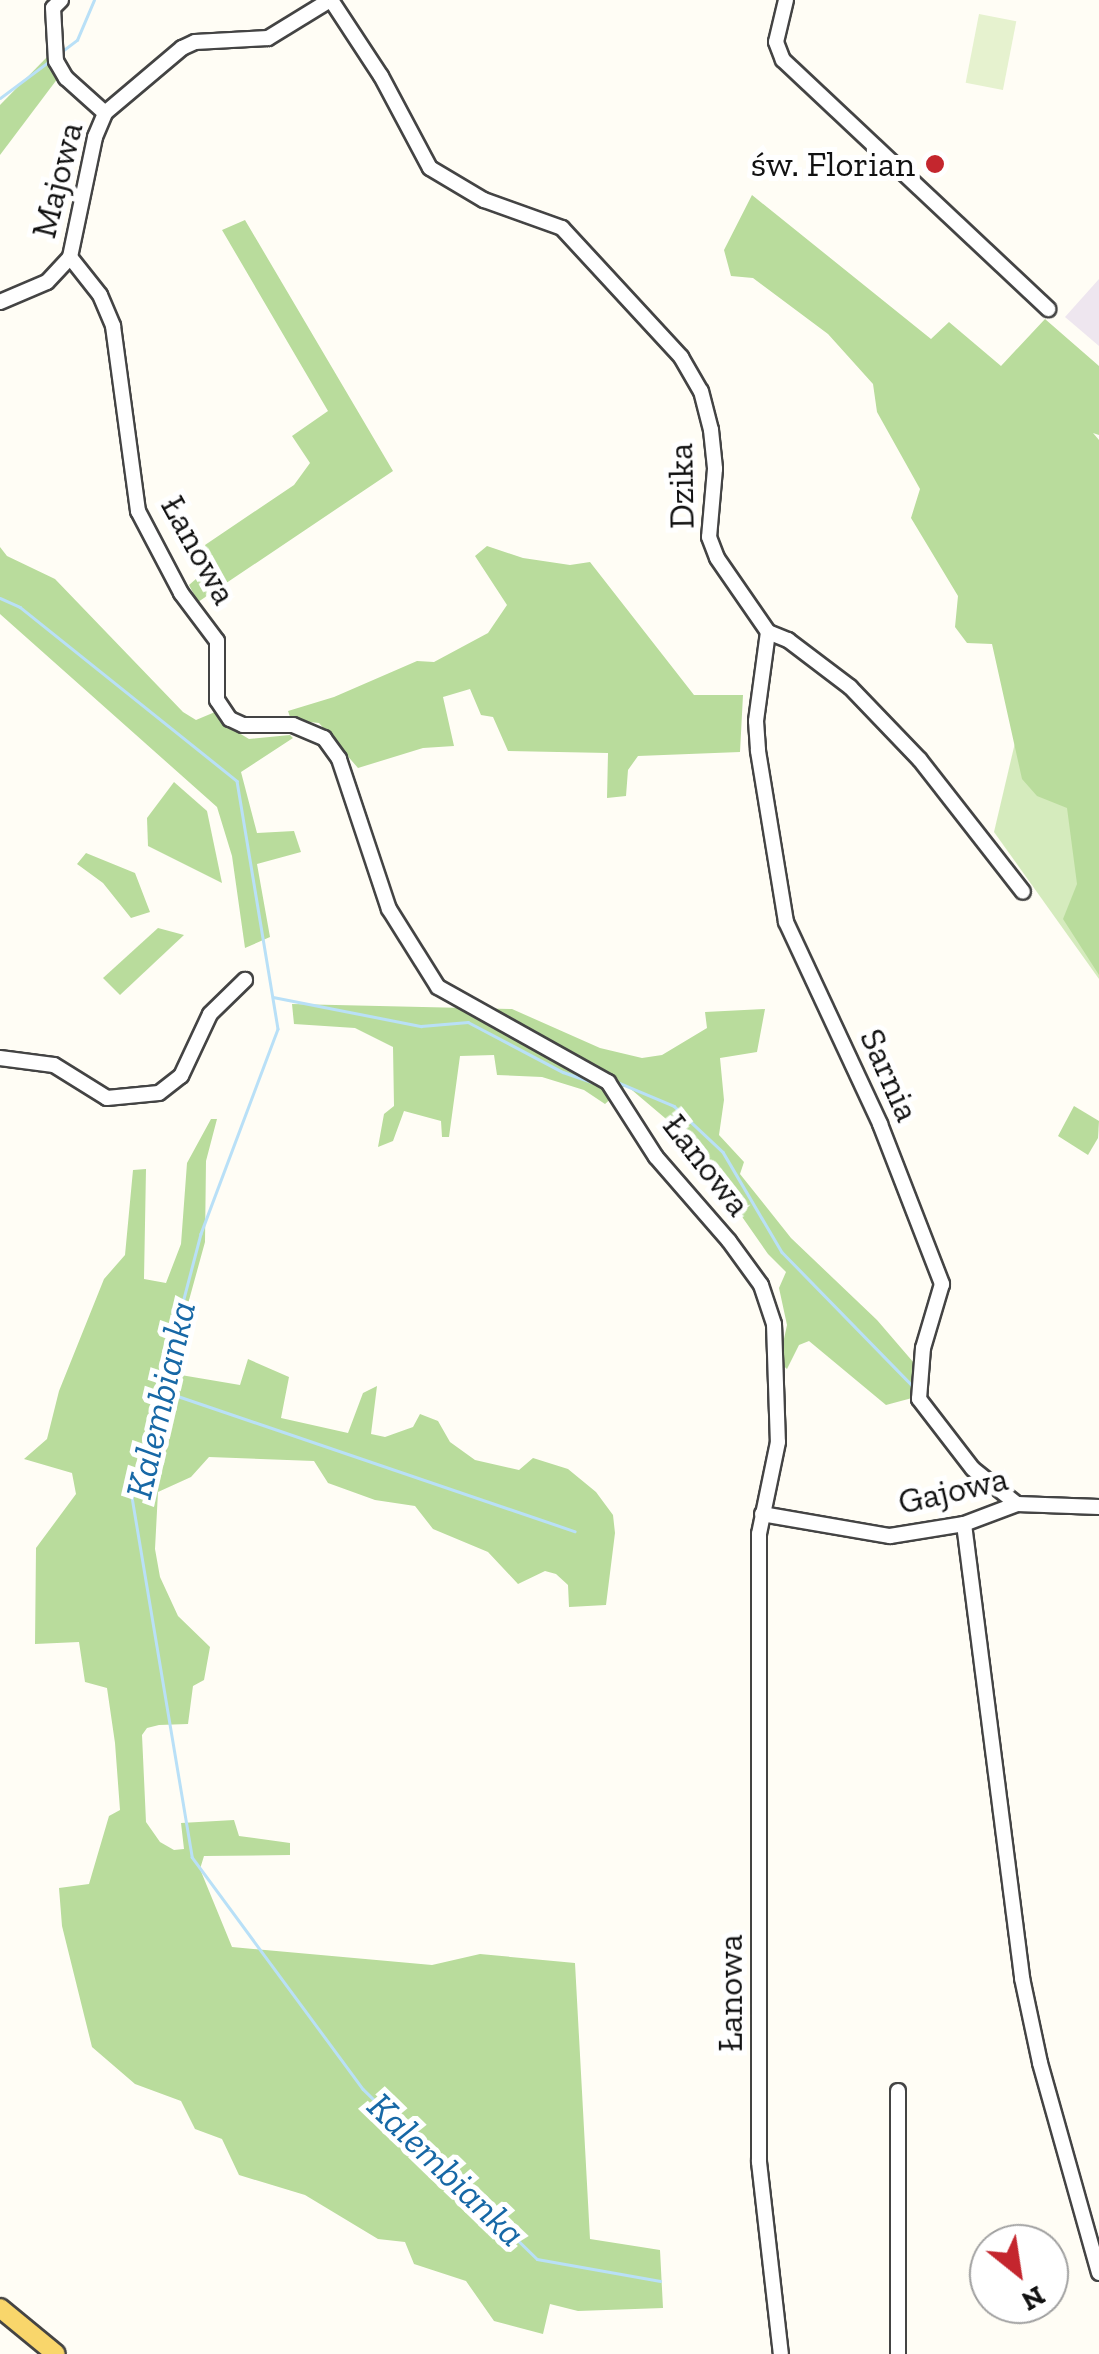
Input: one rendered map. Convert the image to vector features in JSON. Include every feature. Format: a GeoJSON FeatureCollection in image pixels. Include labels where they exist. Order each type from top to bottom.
{"type":"FeatureCollection","features":[{"type":"Feature","properties":{"kind":"main road"},"geometry":{"type":"LineString","coordinates":[[0,2308],[56,2354]]}},
{"type":"Feature","properties":{"kind":"street","name":"Majowa"},"geometry":{"type":"LineString","coordinates":[[0,302],[47,282],[70,257],[95,137],[105,113],[182,48],[195,42],[268,38],[330,0]]}},
{"type":"Feature","properties":{"kind":"street","name":"Dzika"},"geometry":{"type":"LineString","coordinates":[[330,0],[381,76],[430,168],[484,200],[562,228],[694,375],[711,430],[715,469],[710,537],[717,558],[768,632],[788,640],[850,687],[920,760],[1024,892]]}},
{"type":"Feature","properties":{"kind":"street"},"geometry":{"type":"LineString","coordinates":[[786,0],[776,42],[783,60],[1048,309]]}},
{"type":"Feature","properties":{"kind":"street"},"geometry":{"type":"LineString","coordinates":[[57,4],[61,71],[105,113]]}},
{"type":"Feature","properties":{"kind":"street","name":"Łanowa"},"geometry":{"type":"LineString","coordinates":[[70,257],[100,295],[113,326],[138,512],[181,593],[217,641],[217,700],[230,719],[243,726],[293,725],[324,738],[339,760],[388,909],[438,986],[608,1082],[656,1157],[761,1286],[774,1324],[778,1442],[762,1514],[759,2162],[780,2310],[781,2354]]}},
{"type":"Feature","properties":{"kind":"street","name":"Sarnia"},"geometry":{"type":"LineString","coordinates":[[768,632],[756,722],[786,922],[880,1124],[942,1284],[922,1348],[919,1399],[973,1469],[1016,1504]]}},
{"type":"Feature","properties":{"kind":"street"},"geometry":{"type":"LineString","coordinates":[[0,1058],[54,1065],[107,1098],[159,1092],[181,1076],[210,1014],[244,980]]}},
{"type":"Feature","properties":{"kind":"street","name":"Gajowa"},"geometry":{"type":"LineString","coordinates":[[762,1514],[890,1536],[964,1524],[1016,1504],[1099,1507]]}},
{"type":"Feature","properties":{"kind":"street"},"geometry":{"type":"LineString","coordinates":[[964,1524],[1022,1978],[1099,2274]]}},
{"type":"Feature","properties":{"kind":"street"},"geometry":{"type":"LineString","coordinates":[[898,2092],[898,2354]]}},
{"type":"Feature","properties":{"kind":"shaded area"},"geometry":{"type":"Polygon","coordinates":[[[1099,279],[1099,346],[1065,317],[1099,279]]]}},
{"type":"Feature","properties":{"kind":"green space"},"geometry":{"type":"Polygon","coordinates":[[[979,14],[1016,21],[1003,90],[966,83],[979,14]]]}},
{"type":"Feature","properties":{"kind":"green space"},"geometry":{"type":"Polygon","coordinates":[[[50,54],[58,78],[0,155],[0,105],[50,54]]]}},
{"type":"Feature","properties":{"kind":"green space"},"geometry":{"type":"Polygon","coordinates":[[[752,195],[931,339],[949,322],[1001,366],[1045,319],[1099,366],[1099,435],[1093,433],[1099,440],[1099,975],[1063,919],[1077,884],[1067,808],[1037,796],[1022,779],[992,644],[967,643],[955,627],[958,596],[911,518],[920,489],[877,412],[873,384],[828,334],[753,278],[731,276],[724,250],[752,195]]]}},
{"type":"Feature","properties":{"kind":"green space"},"geometry":{"type":"Polygon","coordinates":[[[245,220],[393,471],[198,602],[189,585],[211,566],[205,545],[294,485],[310,463],[292,436],[328,411],[222,230],[245,220]]]}},
{"type":"Feature","properties":{"kind":"green space"},"geometry":{"type":"Polygon","coordinates":[[[1099,478],[1099,979],[994,832],[1022,713],[1099,478]]]}},
{"type":"Feature","properties":{"kind":"green space"},"geometry":{"type":"Polygon","coordinates":[[[487,546],[523,558],[570,565],[590,562],[694,695],[743,695],[740,752],[638,756],[628,770],[626,796],[607,798],[608,753],[508,751],[493,717],[481,715],[470,689],[443,697],[454,746],[423,748],[358,768],[319,723],[291,720],[288,711],[334,697],[417,661],[434,662],[488,633],[507,605],[475,556],[487,546]]]}},
{"type":"Feature","properties":{"kind":"green space"},"geometry":{"type":"Polygon","coordinates":[[[0,547],[7,556],[55,579],[183,712],[196,720],[215,712],[224,724],[249,739],[290,735],[293,738],[241,772],[257,833],[294,831],[301,852],[257,864],[270,937],[245,948],[232,856],[217,807],[0,614],[0,547]]]}},
{"type":"Feature","properties":{"kind":"green space"},"geometry":{"type":"Polygon","coordinates":[[[174,782],[207,811],[222,883],[148,846],[147,818],[174,782]]]}},
{"type":"Feature","properties":{"kind":"green space"},"geometry":{"type":"Polygon","coordinates":[[[86,853],[135,873],[150,912],[131,918],[103,883],[77,864],[86,853]]]}},
{"type":"Feature","properties":{"kind":"green space"},"geometry":{"type":"Polygon","coordinates":[[[158,928],[184,935],[120,995],[103,978],[158,928]]]}},
{"type":"Feature","properties":{"kind":"green space"},"geometry":{"type":"Polygon","coordinates":[[[292,1004],[512,1009],[600,1048],[642,1058],[662,1055],[707,1028],[705,1012],[765,1009],[757,1052],[720,1058],[724,1100],[719,1135],[744,1162],[740,1174],[791,1238],[877,1320],[914,1363],[912,1398],[886,1405],[809,1341],[799,1345],[787,1369],[779,1362],[787,1325],[779,1288],[786,1272],[768,1254],[685,1135],[626,1085],[605,1104],[584,1090],[542,1077],[497,1075],[494,1055],[460,1056],[449,1137],[442,1137],[441,1121],[404,1111],[393,1141],[378,1147],[384,1114],[394,1106],[393,1047],[355,1028],[294,1024],[292,1004]]]}},
{"type":"Feature","properties":{"kind":"green space"},"geometry":{"type":"Polygon","coordinates":[[[1074,1106],[1099,1121],[1098,1138],[1088,1155],[1058,1136],[1074,1106]]]}},
{"type":"Feature","properties":{"kind":"green space"},"geometry":{"type":"Polygon","coordinates":[[[211,1119],[217,1119],[206,1161],[205,1242],[169,1373],[240,1385],[248,1359],[289,1377],[281,1418],[348,1433],[363,1393],[377,1386],[371,1434],[385,1437],[413,1427],[420,1414],[438,1421],[450,1442],[475,1460],[519,1470],[533,1458],[568,1469],[596,1492],[613,1515],[615,1533],[606,1605],[569,1607],[568,1585],[556,1574],[545,1571],[518,1584],[488,1552],[433,1529],[415,1506],[375,1500],[328,1483],[314,1461],[209,1457],[191,1477],[158,1492],[155,1549],[160,1577],[178,1616],[210,1647],[204,1680],[193,1686],[188,1724],[159,1725],[147,1728],[142,1735],[146,1822],[160,1842],[174,1850],[184,1849],[181,1823],[234,1820],[239,1836],[290,1843],[290,1855],[204,1856],[200,1869],[232,1947],[432,1965],[480,1954],[575,1963],[590,2239],[660,2250],[663,2308],[578,2311],[550,2304],[543,2334],[494,2321],[466,2281],[414,2264],[405,2242],[378,2239],[305,2195],[239,2175],[222,2139],[195,2129],[181,2101],[135,2084],[92,2047],[62,1926],[59,1888],[89,1884],[109,1816],[120,1810],[115,1743],[107,1688],[85,1682],[79,1642],[35,1644],[36,1548],[76,1494],[72,1473],[24,1459],[47,1439],[59,1391],[104,1279],[125,1255],[133,1170],[146,1169],[144,1279],[166,1283],[181,1244],[187,1163],[211,1119]]]}},
{"type":"Feature","properties":{"kind":"waterway","name":"Kalembianka"},"geometry":{"type":"LineString","coordinates":[[61,52],[77,40],[94,0]]}},
{"type":"Feature","properties":{"kind":"waterway","name":"Kalembianka"},"geometry":{"type":"LineString","coordinates":[[0,98],[51,60]]}},
{"type":"Feature","properties":{"kind":"waterway","name":"Kalembianka"},"geometry":{"type":"LineString","coordinates":[[0,598],[20,607],[237,781],[278,1029],[201,1234],[132,1497],[192,1857],[363,2089],[537,2259],[660,2281]]}},
{"type":"Feature","properties":{"kind":"waterway"},"geometry":{"type":"LineString","coordinates":[[273,997],[421,1026],[468,1022],[563,1072],[606,1087]]}},
{"type":"Feature","properties":{"kind":"waterway"},"geometry":{"type":"LineString","coordinates":[[617,1082],[674,1106],[723,1152],[782,1252],[912,1385]]}},
{"type":"Feature","properties":{"kind":"waterway"},"geometry":{"type":"LineString","coordinates":[[160,1390],[575,1531]]}},
{"type":"Feature","properties":{"kind":"place","name":"św. Florian"},"geometry":{"type":"Point","coordinates":[935,164]}}]}
